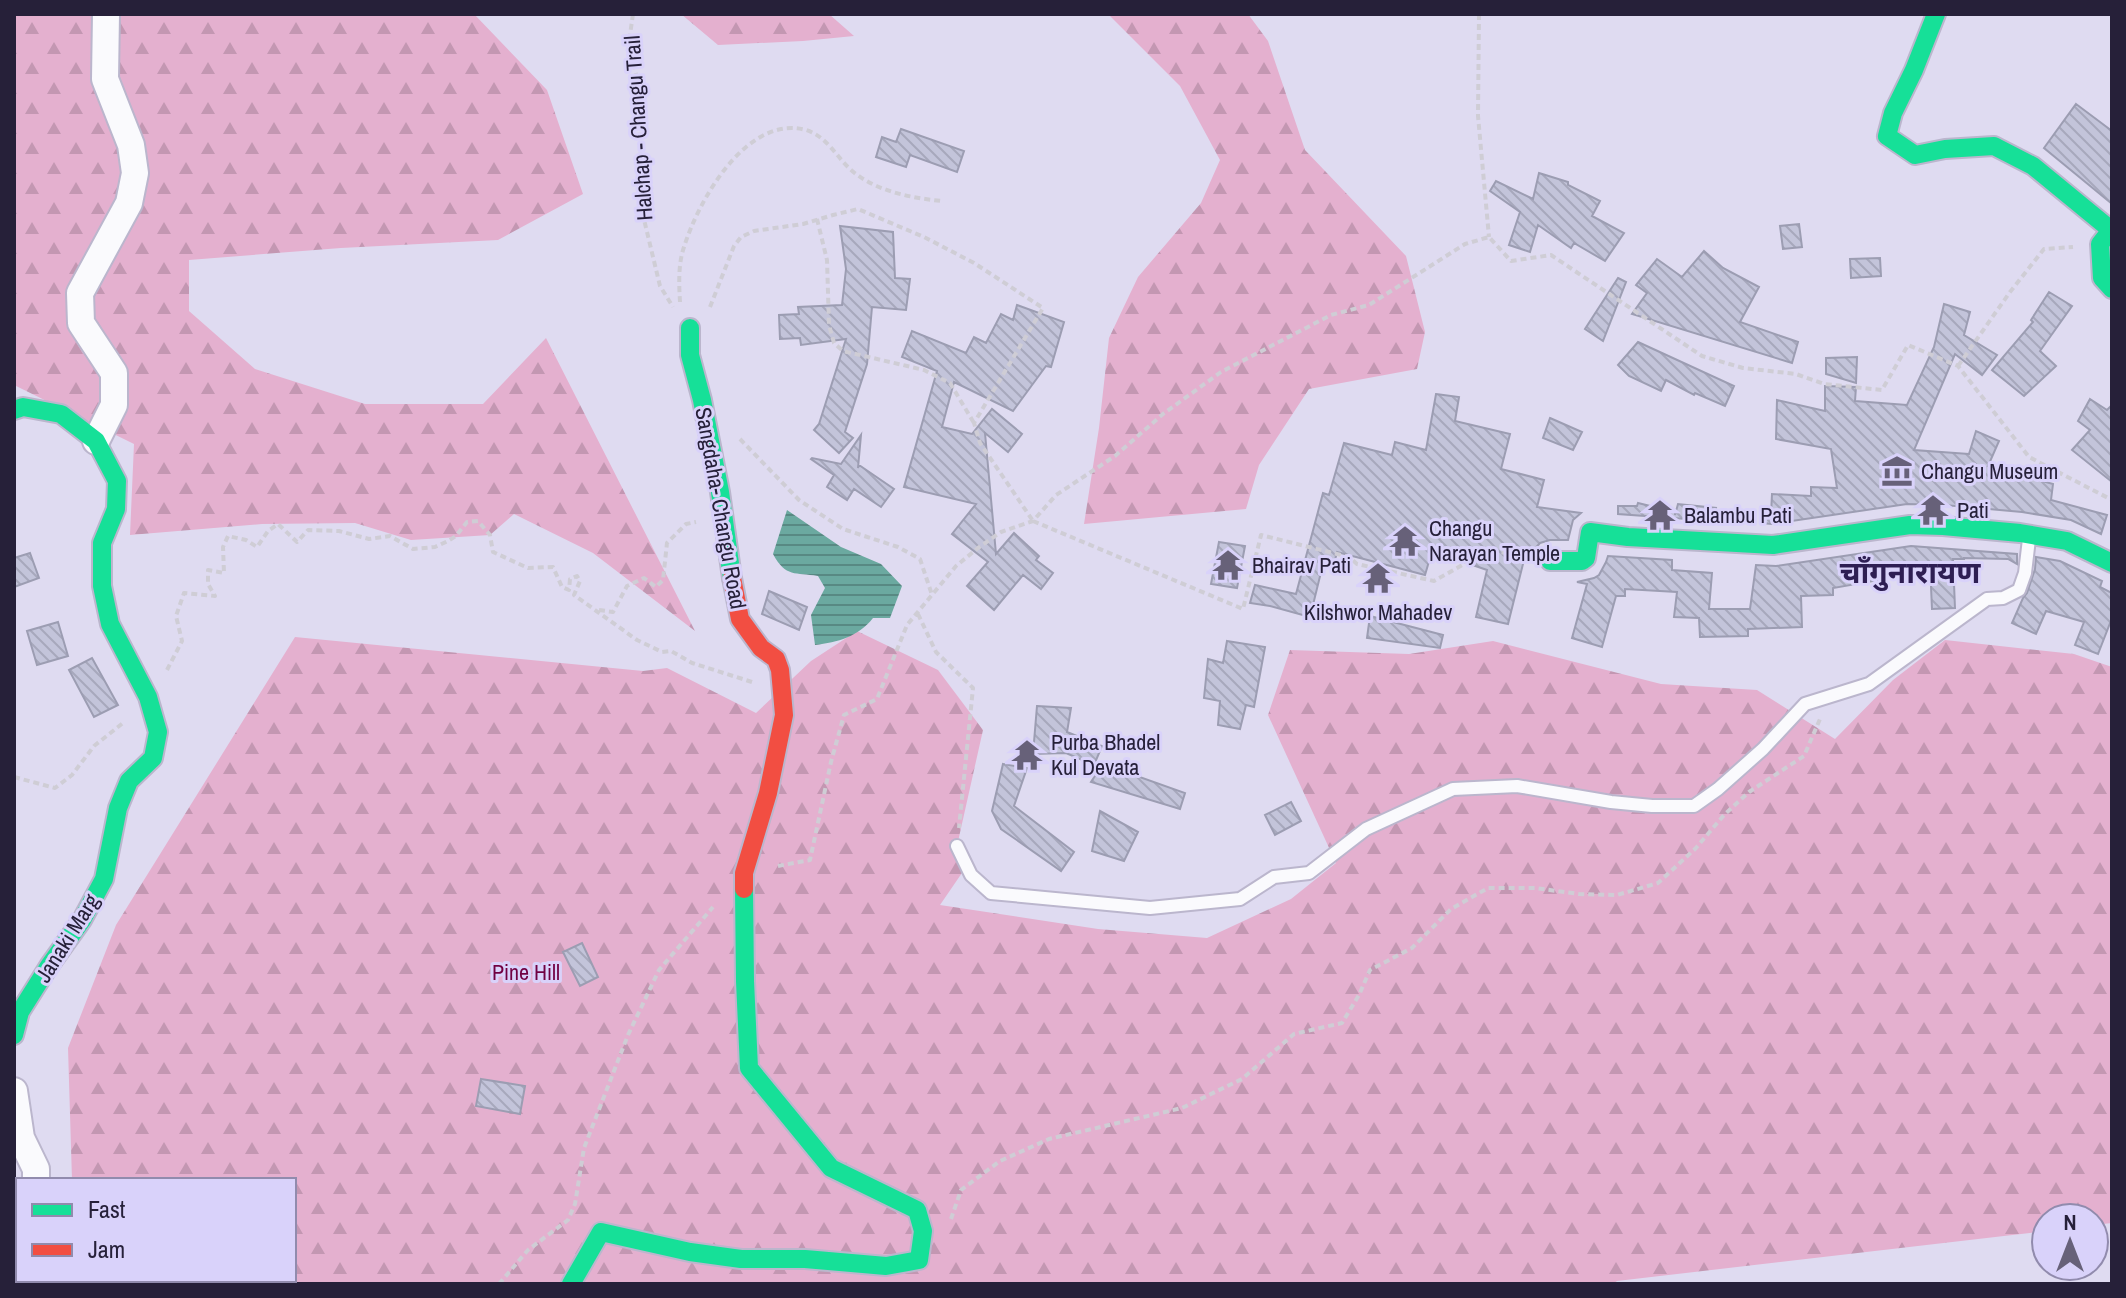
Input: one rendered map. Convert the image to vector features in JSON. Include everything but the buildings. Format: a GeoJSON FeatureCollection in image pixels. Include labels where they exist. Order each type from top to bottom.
{"type":"FeatureCollection","features":[{"type":"Feature","properties":{"kind":"street"},"geometry":{"type":"LineString","coordinates":[[14,410],[23,407],[61,414],[96,441],[114,405],[114,373],[81,323],[80,293],[129,203],[135,173],[131,145],[105,79],[106,14]]}},
{"type":"Feature","properties":{"kind":"street"},"geometry":{"type":"LineString","coordinates":[[1936,14],[1893,113],[1887,136],[1915,155],[1945,149],[1994,146],[2033,166],[2111,230],[2100,244],[2102,278],[2112,289]]}},
{"type":"Feature","properties":{"kind":"street","name":"Sangdaha- Changu Road"},"geometry":{"type":"LineString","coordinates":[[685,322],[720,492],[740,619],[761,648],[776,659],[780,670]]}},
{"type":"Feature","properties":{"kind":"street","name":"Janaki Marg"},"geometry":{"type":"LineString","coordinates":[[14,1035],[20,1012],[82,920],[104,879],[118,808],[129,781],[153,758],[158,732],[148,697],[110,624],[102,586],[102,543],[116,509],[117,481],[96,441]]}},
{"type":"Feature","properties":{"kind":"street"},"geometry":{"type":"LineString","coordinates":[[1550,561],[1582,561],[1586,558],[1590,532],[1773,545],[1910,525],[2030,534],[2067,541],[2112,563]]}},
{"type":"Feature","properties":{"kind":"street"},"geometry":{"type":"LineString","coordinates":[[571,1284],[601,1232],[690,1252],[741,1259],[805,1259],[886,1266],[919,1260],[923,1231],[917,1210],[831,1168],[749,1068],[744,873],[768,793],[784,715],[780,670]]}},
{"type":"Feature","properties":{"kind":"street"},"geometry":{"type":"LineString","coordinates":[[14,1091],[21,1138],[36,1169],[36,1178]]}},
{"type":"Feature","properties":{"kind":"lane"},"geometry":{"type":"LineString","coordinates":[[957,846],[971,875],[991,893],[1150,908],[1240,899],[1274,877],[1309,873],[1366,829],[1453,789],[1517,786],[1611,802],[1694,806],[1763,749],[1805,704],[1869,684],[1987,599],[2003,598],[2019,590],[2025,573],[2030,534]]}},
{"type":"Feature","properties":{"kind":"path","name":"Halchap - Changu Trail"},"geometry":{"type":"LineString","coordinates":[[633,14],[629,42],[639,88],[641,207],[660,286],[685,322]]}},
{"type":"Feature","properties":{"kind":"path"},"geometry":{"type":"LineString","coordinates":[[1479,14],[1478,116],[1489,237],[1511,261],[1551,255],[1702,356],[1743,368],[1796,374],[1824,384],[1882,390],[1908,345],[1958,366],[2029,457],[2112,500]]}},
{"type":"Feature","properties":{"kind":"path"},"geometry":{"type":"LineString","coordinates":[[942,201],[913,198],[867,181],[853,172],[832,147],[808,131],[791,129],[761,137],[744,148],[727,167],[700,207],[682,250],[679,282],[685,322],[709,312],[734,246],[741,237],[754,231],[803,224],[858,209],[924,237],[974,263],[1043,308],[974,423]]}},
{"type":"Feature","properties":{"kind":"path"},"geometry":{"type":"LineString","coordinates":[[817,219],[827,260],[829,325],[834,343],[843,351],[924,370],[950,383],[974,423],[980,443],[1033,521],[1243,609],[1261,535],[1349,557],[1357,564],[1434,581],[1489,550]]}},
{"type":"Feature","properties":{"kind":"path"},"geometry":{"type":"LineString","coordinates":[[1958,366],[2044,249],[2086,245],[2103,224]]}},
{"type":"Feature","properties":{"kind":"path"},"geometry":{"type":"LineString","coordinates":[[499,1284],[528,1250],[568,1220],[575,1204],[584,1148],[628,1035],[659,970],[744,873],[810,860],[844,715],[877,699],[907,625],[956,566],[1001,532],[1033,521],[1056,495],[1115,456],[1163,414],[1221,372],[1331,315],[1369,305],[1465,244],[1489,237]]}},
{"type":"Feature","properties":{"kind":"path"},"geometry":{"type":"LineString","coordinates":[[735,433],[799,500],[843,529],[898,547],[920,559],[932,595]]}},
{"type":"Feature","properties":{"kind":"path"},"geometry":{"type":"LineString","coordinates":[[14,777],[55,788],[72,775],[94,746],[139,709],[172,663],[182,641],[176,616],[184,593],[215,596],[208,584],[208,570],[224,573],[223,547],[228,536],[246,540],[257,547],[268,531],[278,524],[297,542],[308,530],[339,531],[369,539],[390,536],[413,549],[435,547],[456,536],[467,522],[478,521],[490,535],[493,552],[528,568],[553,567],[562,587],[569,590],[570,579],[577,576],[580,581],[574,595],[637,640],[662,652],[671,651],[692,663],[748,681],[764,684],[776,678],[780,670]]}},
{"type":"Feature","properties":{"kind":"path"},"geometry":{"type":"LineString","coordinates":[[597,610],[613,612],[627,586],[644,578],[656,587],[663,580],[667,543],[686,524],[701,521]]}},
{"type":"Feature","properties":{"kind":"path"},"geometry":{"type":"LineString","coordinates":[[917,612],[936,652],[973,688],[957,846]]}},
{"type":"Feature","properties":{"kind":"path"},"geometry":{"type":"LineString","coordinates":[[947,1229],[961,1190],[1000,1161],[1049,1139],[1182,1108],[1242,1079],[1294,1034],[1342,1023],[1370,970],[1412,948],[1451,909],[1488,888],[1535,888],[1617,895],[1658,883],[1749,792],[1804,756],[1830,695]]}},
{"type":"Feature","properties":{"kind":"green space"},"geometry":{"type":"Polygon","coordinates":[[[14,14],[474,14],[547,90],[583,194],[498,240],[189,260],[189,311],[255,369],[365,404],[483,404],[546,338],[695,631],[593,553],[514,514],[490,535],[411,540],[355,523],[262,524],[130,535],[134,444],[14,385],[14,14]]]}},
{"type":"Feature","properties":{"kind":"green space"},"geometry":{"type":"Polygon","coordinates":[[[681,14],[829,14],[854,36],[718,45],[681,14]]]}},
{"type":"Feature","properties":{"kind":"green space"},"geometry":{"type":"Polygon","coordinates":[[[1108,14],[1248,14],[1268,41],[1305,150],[1406,256],[1425,332],[1417,369],[1309,389],[1259,465],[1246,509],[1084,524],[1109,338],[1138,277],[1201,203],[1220,160],[1180,86],[1108,14]]]}},
{"type":"Feature","properties":{"kind":"green space","name":"Pine Hill"},"geometry":{"type":"Polygon","coordinates":[[[857,631],[938,670],[983,730],[957,846],[964,870],[940,905],[1098,929],[1207,938],[1291,899],[1336,863],[1268,715],[1290,650],[1409,654],[1493,641],[1661,684],[1757,690],[1835,739],[1893,680],[1945,640],[2074,654],[2112,667],[2112,1223],[2110,1202],[2030,1202],[2030,1233],[1617,1281],[1613,1284],[75,1284],[296,1282],[296,1178],[72,1178],[68,1048],[116,925],[295,637],[643,671],[667,668],[756,713],[811,661],[857,631]]]}},
{"type":"Feature","properties":{"kind":"shaded area"},"geometry":{"type":"Polygon","coordinates":[[[787,510],[841,547],[881,564],[902,586],[890,618],[873,618],[847,638],[815,645],[811,615],[825,588],[818,576],[787,570],[773,554],[787,510]]]}},
{"type":"Feature","properties":{"kind":"traffic: fast"},"geometry":{"type":"LineString","coordinates":[[1936,14],[1893,113],[1887,136],[1915,155],[1945,149],[1994,146],[2033,166],[2111,230],[2100,244],[2102,278],[2112,289]]}},
{"type":"Feature","properties":{"kind":"traffic: fast"},"geometry":{"type":"LineString","coordinates":[[690,328],[690,355],[720,492],[732,578]]}},
{"type":"Feature","properties":{"kind":"traffic: fast"},"geometry":{"type":"LineString","coordinates":[[14,410],[23,407],[61,414],[96,441],[117,481],[116,509],[102,543],[102,586],[110,624],[148,697],[158,732],[153,758],[129,781],[118,808],[104,879],[82,920],[20,1012],[14,1035]]}},
{"type":"Feature","properties":{"kind":"traffic: fast"},"geometry":{"type":"LineString","coordinates":[[1550,561],[1582,561],[1586,558],[1590,532],[1773,545],[1910,525],[2020,533],[2067,541],[2112,563]]}},
{"type":"Feature","properties":{"kind":"traffic: fast"},"geometry":{"type":"LineString","coordinates":[[571,1284],[601,1232],[690,1252],[741,1259],[805,1259],[886,1266],[919,1260],[923,1231],[917,1210],[831,1168],[749,1068],[744,889]]}},
{"type":"Feature","properties":{"kind":"traffic: jam"},"geometry":{"type":"LineString","coordinates":[[732,578],[740,619],[761,648],[776,659],[780,670],[784,715],[768,793],[744,873],[744,889]]}},
{"type":"Feature","properties":{"kind":"place","name":"Changu Museum"},"geometry":{"type":"Point","coordinates":[1897,471]}},
{"type":"Feature","properties":{"kind":"place","name":"Pati"},"geometry":{"type":"Point","coordinates":[1933,510]}},
{"type":"Feature","properties":{"kind":"place","name":"Balambu Pati"},"geometry":{"type":"Point","coordinates":[1660,515]}},
{"type":"Feature","properties":{"kind":"place","name":"Changu Narayan Temple"},"geometry":{"type":"Point","coordinates":[1405,541]}},
{"type":"Feature","properties":{"kind":"place","name":"Bhairav Pati"},"geometry":{"type":"Point","coordinates":[1228,565]}},
{"type":"Feature","properties":{"kind":"place","name":"Kilshwor Mahadev"},"geometry":{"type":"Point","coordinates":[1378,578]}},
{"type":"Feature","properties":{"kind":"place","name":"Purba Bhadel Kul Devata"},"geometry":{"type":"Point","coordinates":[1027,755]}},
{"type":"Feature","properties":{"kind":"district","name":"चाँगुनारायण"},"geometry":{"type":"Point","coordinates":[1910,573]}}]}
